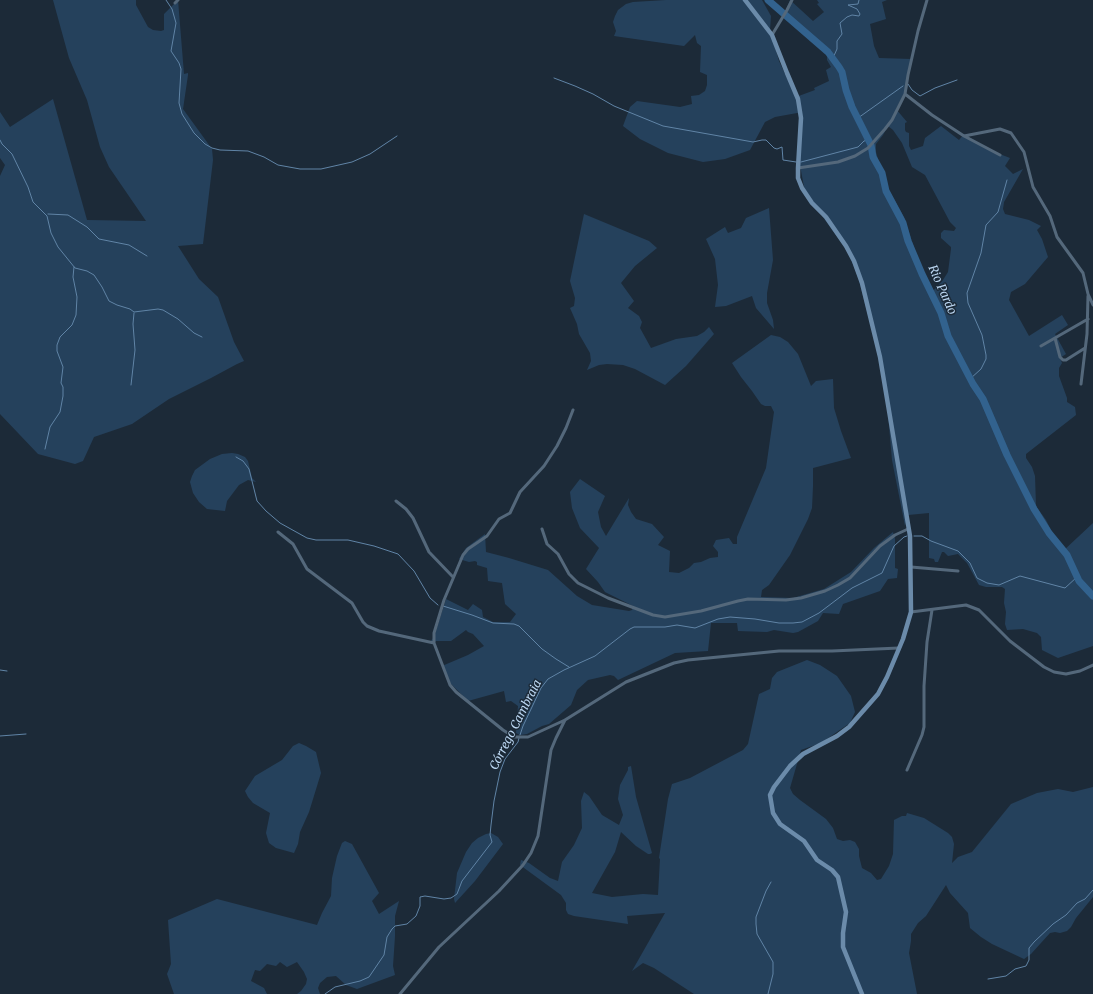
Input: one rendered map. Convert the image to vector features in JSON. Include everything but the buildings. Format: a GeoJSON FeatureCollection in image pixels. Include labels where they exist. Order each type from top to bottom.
{"type":"FeatureCollection","features":[{"type":"Feature","properties":{"kind":"street"},"geometry":{"type":"LineString","coordinates":[[745,0],[772,35],[798,98],[801,118],[798,178],[802,188],[812,202],[826,217],[846,246],[854,261],[862,283],[880,357],[908,529],[911,568],[911,612],[899,648],[887,677],[878,694],[865,711],[849,727],[837,736],[803,754],[779,778],[770,796],[773,813],[780,824],[804,841],[817,860],[832,870],[838,877],[846,912],[843,947],[862,994]]}},
{"type":"Feature","properties":{"kind":"street"},"geometry":{"type":"LineString","coordinates":[[772,35],[788,10],[792,0]]}},
{"type":"Feature","properties":{"kind":"street"},"geometry":{"type":"LineString","coordinates":[[798,168],[846,160],[855,156],[868,148],[892,120],[905,94],[911,60],[927,0]]}},
{"type":"Feature","properties":{"kind":"street"},"geometry":{"type":"LineString","coordinates":[[905,94],[932,115],[964,136],[1000,156]]}},
{"type":"Feature","properties":{"kind":"street"},"geometry":{"type":"LineString","coordinates":[[964,136],[1000,129],[1011,133],[1024,152],[1032,187],[1050,216],[1057,237],[1083,273],[1088,294],[1093,304]]}},
{"type":"Feature","properties":{"kind":"street"},"geometry":{"type":"LineString","coordinates":[[1081,384],[1084,348],[1087,334],[1088,294]]}},
{"type":"Feature","properties":{"kind":"street"},"geometry":{"type":"LineString","coordinates":[[1041,346],[1088,319]]}},
{"type":"Feature","properties":{"kind":"street"},"geometry":{"type":"LineString","coordinates":[[1055,338],[1060,357],[1063,360],[1066,360],[1084,348]]}},
{"type":"Feature","properties":{"kind":"street"},"geometry":{"type":"LineString","coordinates":[[573,410],[557,446],[544,466],[520,492],[512,510],[506,516],[499,519],[487,536],[468,549],[460,561],[444,600],[434,633],[434,643],[447,680],[453,688],[503,730],[512,736],[524,738],[565,720],[626,682],[674,663],[688,660],[779,651],[832,651],[899,648]]}},
{"type":"Feature","properties":{"kind":"street"},"geometry":{"type":"LineString","coordinates":[[396,501],[406,509],[413,518],[429,552],[453,577]]}},
{"type":"Feature","properties":{"kind":"street"},"geometry":{"type":"LineString","coordinates":[[542,529],[547,544],[558,554],[569,574],[578,583],[608,598],[653,615],[665,617],[701,611],[748,599],[786,600],[801,598],[824,591],[850,578],[880,546],[895,535],[908,529]]}},
{"type":"Feature","properties":{"kind":"street"},"geometry":{"type":"LineString","coordinates":[[278,532],[293,544],[307,568],[352,603],[367,626],[372,629],[434,643]]}},
{"type":"Feature","properties":{"kind":"street"},"geometry":{"type":"LineString","coordinates":[[911,568],[958,571]]}},
{"type":"Feature","properties":{"kind":"street"},"geometry":{"type":"LineString","coordinates":[[911,612],[966,605],[973,607],[979,610],[1010,640],[1054,672],[1066,674],[1080,671],[1093,665]]}},
{"type":"Feature","properties":{"kind":"street"},"geometry":{"type":"LineString","coordinates":[[907,770],[922,736],[924,727],[926,657],[932,610]]}},
{"type":"Feature","properties":{"kind":"street"},"geometry":{"type":"LineString","coordinates":[[400,994],[439,947],[500,891],[523,865],[531,853],[538,836],[551,750],[565,720]]}},
{"type":"Feature","properties":{"kind":"shaded area"},"geometry":{"type":"Polygon","coordinates":[[[53,0],[136,0],[136,5],[148,27],[153,30],[161,31],[164,30],[164,14],[178,0],[184,74],[188,73],[183,109],[212,149],[213,160],[203,244],[178,246],[199,279],[218,297],[234,342],[244,361],[169,399],[132,424],[94,437],[83,461],[75,464],[38,454],[0,414],[0,176],[5,165],[0,158],[0,112],[10,127],[53,99],[87,220],[146,221],[109,167],[100,147],[87,100],[69,58],[53,0]]]}},
{"type":"Feature","properties":{"kind":"shaded area"},"geometry":{"type":"Polygon","coordinates":[[[666,0],[762,0],[771,16],[770,30],[779,61],[796,97],[815,90],[814,88],[829,81],[826,70],[831,67],[827,60],[827,51],[786,20],[784,15],[790,0],[813,21],[824,12],[817,4],[819,3],[817,0],[887,0],[882,2],[886,19],[870,24],[874,46],[879,58],[911,59],[907,90],[896,109],[907,122],[905,123],[905,130],[909,133],[909,146],[911,150],[923,146],[925,138],[941,126],[959,140],[964,134],[992,151],[1010,158],[1005,166],[1013,174],[1023,169],[1004,202],[1003,209],[1005,214],[1029,220],[1041,226],[1037,230],[1042,239],[1048,257],[1025,284],[1011,292],[1009,300],[1029,336],[1062,315],[1068,325],[1055,334],[1066,354],[1060,358],[1062,363],[1059,368],[1059,376],[1067,402],[1075,407],[1076,415],[1026,454],[1026,458],[1032,467],[1035,476],[1036,506],[1046,520],[1062,552],[1093,523],[1093,646],[1058,658],[1042,650],[1041,637],[1037,633],[1023,629],[1007,630],[1005,624],[1005,589],[1002,587],[986,587],[979,585],[967,563],[958,554],[948,556],[942,552],[938,562],[935,562],[934,559],[929,558],[929,513],[908,515],[905,526],[892,460],[887,403],[879,357],[858,277],[848,252],[805,192],[799,160],[802,114],[797,113],[775,117],[765,122],[750,150],[725,159],[703,162],[668,153],[640,139],[623,126],[630,107],[637,101],[680,107],[692,104],[691,96],[699,95],[705,91],[707,85],[707,75],[700,72],[701,46],[697,43],[695,35],[684,46],[614,36],[616,31],[613,22],[618,10],[626,4],[633,2],[666,0]],[[888,126],[876,144],[876,152],[884,181],[904,217],[921,268],[933,291],[948,272],[951,247],[941,238],[941,233],[944,230],[954,231],[956,228],[950,222],[925,175],[912,167],[902,143],[893,130],[888,126]]]}},
{"type":"Feature","properties":{"kind":"shaded area"},"geometry":{"type":"Polygon","coordinates":[[[769,208],[773,260],[767,293],[767,303],[773,320],[774,329],[756,308],[752,296],[726,306],[715,307],[718,285],[715,259],[706,239],[725,227],[728,233],[741,228],[746,218],[769,208]]]}},
{"type":"Feature","properties":{"kind":"shaded area"},"geometry":{"type":"Polygon","coordinates":[[[584,214],[649,241],[657,248],[635,266],[621,283],[634,301],[628,308],[639,316],[642,322],[640,328],[651,348],[676,339],[697,336],[709,327],[714,334],[686,366],[665,385],[635,369],[623,365],[599,365],[587,370],[591,361],[590,353],[579,334],[577,324],[570,308],[574,306],[575,298],[570,281],[584,214]]]}},
{"type":"Feature","properties":{"kind":"shaded area"},"geometry":{"type":"Polygon","coordinates":[[[771,335],[780,337],[788,342],[798,354],[811,386],[816,381],[833,379],[834,408],[851,458],[813,468],[812,508],[808,519],[790,555],[769,585],[762,590],[761,597],[793,598],[824,589],[851,572],[874,548],[893,532],[895,539],[895,568],[898,569],[897,578],[888,579],[880,591],[843,604],[839,614],[823,613],[818,621],[798,632],[793,633],[774,630],[767,632],[738,631],[737,623],[711,623],[708,651],[675,653],[618,680],[614,676],[610,675],[588,680],[577,690],[571,705],[549,724],[527,734],[520,735],[516,733],[518,706],[511,701],[506,702],[504,691],[468,701],[451,684],[442,666],[468,655],[484,646],[473,634],[466,630],[451,641],[436,641],[432,644],[430,642],[434,637],[446,599],[468,610],[473,604],[482,610],[483,617],[493,622],[510,622],[516,614],[505,604],[502,583],[488,581],[487,568],[477,565],[477,562],[475,561],[469,562],[459,559],[466,548],[485,534],[486,552],[548,570],[577,596],[592,605],[629,611],[632,610],[633,606],[605,592],[586,569],[599,548],[580,528],[572,508],[570,492],[580,479],[605,496],[598,512],[601,527],[606,536],[629,498],[628,505],[636,519],[652,524],[664,537],[658,545],[670,551],[669,572],[679,573],[689,568],[694,563],[718,557],[718,552],[713,546],[716,540],[729,538],[733,544],[737,544],[737,537],[766,468],[774,412],[771,406],[761,404],[732,363],[771,335]]]}},
{"type":"Feature","properties":{"kind":"shaded area"},"geometry":{"type":"Polygon","coordinates":[[[232,453],[245,457],[248,461],[252,478],[256,482],[248,480],[239,485],[227,501],[225,511],[207,509],[199,502],[193,493],[190,482],[192,476],[195,470],[210,459],[222,454],[232,453]]]}},
{"type":"Feature","properties":{"kind":"shaded area"},"geometry":{"type":"Polygon","coordinates":[[[807,660],[820,665],[837,676],[851,696],[855,712],[850,723],[821,743],[801,750],[790,788],[793,794],[826,819],[833,828],[837,839],[855,842],[859,849],[862,868],[871,873],[877,880],[881,879],[889,866],[893,854],[894,820],[902,816],[906,816],[907,813],[924,818],[952,837],[954,844],[952,863],[958,857],[972,852],[1011,804],[1037,793],[1058,789],[1073,792],[1093,787],[1093,897],[1067,931],[1050,933],[1031,954],[1024,959],[992,944],[970,928],[968,913],[950,893],[946,885],[926,916],[918,923],[911,934],[909,953],[917,994],[694,994],[654,968],[643,963],[632,971],[665,913],[627,916],[628,924],[574,916],[568,914],[566,910],[566,903],[561,895],[520,865],[521,860],[529,863],[550,878],[558,881],[562,862],[574,845],[582,828],[581,801],[584,792],[589,796],[602,815],[619,825],[623,815],[618,799],[620,785],[628,770],[628,767],[631,766],[636,797],[652,853],[648,854],[636,846],[621,832],[615,852],[592,893],[612,897],[643,894],[658,895],[659,858],[668,799],[672,784],[690,778],[743,750],[748,744],[759,694],[770,689],[772,678],[777,672],[807,660]]]}},
{"type":"Feature","properties":{"kind":"shaded area"},"geometry":{"type":"Polygon","coordinates":[[[299,743],[316,752],[321,773],[294,853],[276,848],[269,843],[266,833],[270,813],[253,803],[245,791],[255,776],[282,760],[293,746],[299,743]]]}},
{"type":"Feature","properties":{"kind":"shaded area"},"geometry":{"type":"Polygon","coordinates":[[[491,833],[498,837],[503,844],[475,881],[455,903],[454,899],[457,873],[466,852],[472,843],[478,838],[491,833]]]}},
{"type":"Feature","properties":{"kind":"shaded area"},"geometry":{"type":"Polygon","coordinates":[[[345,841],[352,844],[379,893],[372,901],[379,914],[399,901],[395,916],[393,966],[395,975],[357,989],[346,985],[336,976],[327,977],[320,983],[318,988],[320,994],[297,994],[306,984],[307,979],[304,972],[297,962],[287,967],[280,962],[276,966],[267,964],[260,971],[255,970],[251,981],[264,988],[267,994],[174,994],[167,974],[171,964],[168,920],[217,899],[317,925],[331,896],[332,878],[337,856],[342,843],[345,841]]]}},
{"type":"Feature","properties":{"kind":"waterway"},"geometry":{"type":"LineString","coordinates":[[166,0],[172,9],[176,23],[171,51],[181,69],[179,103],[182,114],[194,133],[205,144],[220,150],[248,151],[264,157],[278,165],[300,169],[321,169],[352,162],[370,154],[397,136]]}},
{"type":"Feature","properties":{"kind":"waterway","name":"Rio Pardo"},"geometry":{"type":"LineString","coordinates":[[768,0],[828,52],[842,72],[852,107],[871,145],[873,157],[882,173],[886,191],[903,223],[908,241],[941,313],[948,336],[973,384],[983,399],[1007,455],[1034,509],[1049,533],[1067,555],[1079,581],[1093,596]]}},
{"type":"Feature","properties":{"kind":"waterway"},"geometry":{"type":"LineString","coordinates":[[833,58],[837,49],[837,41],[842,34],[840,23],[847,17],[852,15],[859,16],[860,14],[857,9],[848,5],[858,4],[859,0]]}},
{"type":"Feature","properties":{"kind":"waterway"},"geometry":{"type":"LineString","coordinates":[[554,78],[593,94],[614,106],[663,126],[753,142],[766,140],[774,148],[777,149],[782,147],[783,160],[796,162]]}},
{"type":"Feature","properties":{"kind":"waterway"},"geometry":{"type":"LineString","coordinates":[[908,84],[912,90],[920,96],[935,88],[957,80]]}},
{"type":"Feature","properties":{"kind":"waterway"},"geometry":{"type":"LineString","coordinates":[[858,118],[903,86]]}},
{"type":"Feature","properties":{"kind":"waterway"},"geometry":{"type":"LineString","coordinates":[[0,140],[12,154],[28,187],[33,202],[47,216],[51,233],[58,247],[75,268],[87,271],[94,275],[109,301],[134,312],[158,309],[163,310],[178,319],[194,333],[202,337]]}},
{"type":"Feature","properties":{"kind":"waterway"},"geometry":{"type":"LineString","coordinates":[[801,162],[858,147],[864,141],[868,140]]}},
{"type":"Feature","properties":{"kind":"waterway"},"geometry":{"type":"LineString","coordinates":[[970,379],[981,369],[986,359],[986,355],[982,335],[968,303],[967,293],[981,253],[986,225],[998,212],[1007,180]]}},
{"type":"Feature","properties":{"kind":"waterway"},"geometry":{"type":"LineString","coordinates":[[48,214],[68,215],[87,227],[99,239],[129,245],[147,256]]}},
{"type":"Feature","properties":{"kind":"waterway"},"geometry":{"type":"LineString","coordinates":[[45,449],[50,427],[60,412],[63,396],[63,387],[61,383],[63,367],[57,351],[57,345],[60,337],[72,325],[76,315],[77,297],[73,277],[74,267]]}},
{"type":"Feature","properties":{"kind":"waterway"},"geometry":{"type":"LineString","coordinates":[[131,385],[135,350],[133,324],[134,313]]}},
{"type":"Feature","properties":{"kind":"waterway"},"geometry":{"type":"LineString","coordinates":[[236,457],[243,461],[249,469],[257,501],[280,523],[307,538],[316,540],[348,540],[374,546],[398,554],[414,571],[430,598],[438,605]]}},
{"type":"Feature","properties":{"kind":"waterway","name":"Córrego Cambraia"},"geometry":{"type":"LineString","coordinates":[[520,735],[541,688],[548,679],[595,656],[630,629],[634,627],[665,627],[677,625],[695,628],[718,619],[730,617],[779,623],[802,622],[819,613],[852,588],[882,573],[894,546],[907,536]]}},
{"type":"Feature","properties":{"kind":"waterway","name":"Córrego Cambraia"},"geometry":{"type":"LineString","coordinates":[[914,536],[922,536],[958,551],[970,563],[977,578],[987,583],[999,585],[1020,576],[1065,588],[1077,577]]}},
{"type":"Feature","properties":{"kind":"waterway"},"geometry":{"type":"LineString","coordinates":[[443,606],[493,623],[514,624],[519,626],[542,649],[569,667]]}},
{"type":"Feature","properties":{"kind":"waterway"},"geometry":{"type":"LineString","coordinates":[[0,670],[7,671]]}},
{"type":"Feature","properties":{"kind":"waterway"},"geometry":{"type":"LineString","coordinates":[[0,736],[26,734]]}},
{"type":"Feature","properties":{"kind":"waterway","name":"Córrego Cambraia"},"geometry":{"type":"LineString","coordinates":[[325,994],[335,987],[360,981],[369,977],[384,955],[387,937],[392,929],[395,926],[407,924],[416,916],[420,906],[420,897],[425,896],[444,899],[451,898],[457,894],[462,881],[492,842],[490,835],[491,825],[500,772],[505,759],[518,742],[519,738]]}},
{"type":"Feature","properties":{"kind":"waterway"},"geometry":{"type":"LineString","coordinates":[[768,994],[773,974],[773,962],[757,934],[756,917],[771,882]]}},
{"type":"Feature","properties":{"kind":"waterway"},"geometry":{"type":"LineString","coordinates":[[988,979],[1006,976],[1015,969],[1026,966],[1029,960],[1029,948],[1034,942],[1053,924],[1066,915],[1077,903],[1085,899],[1093,890]]}}]}
